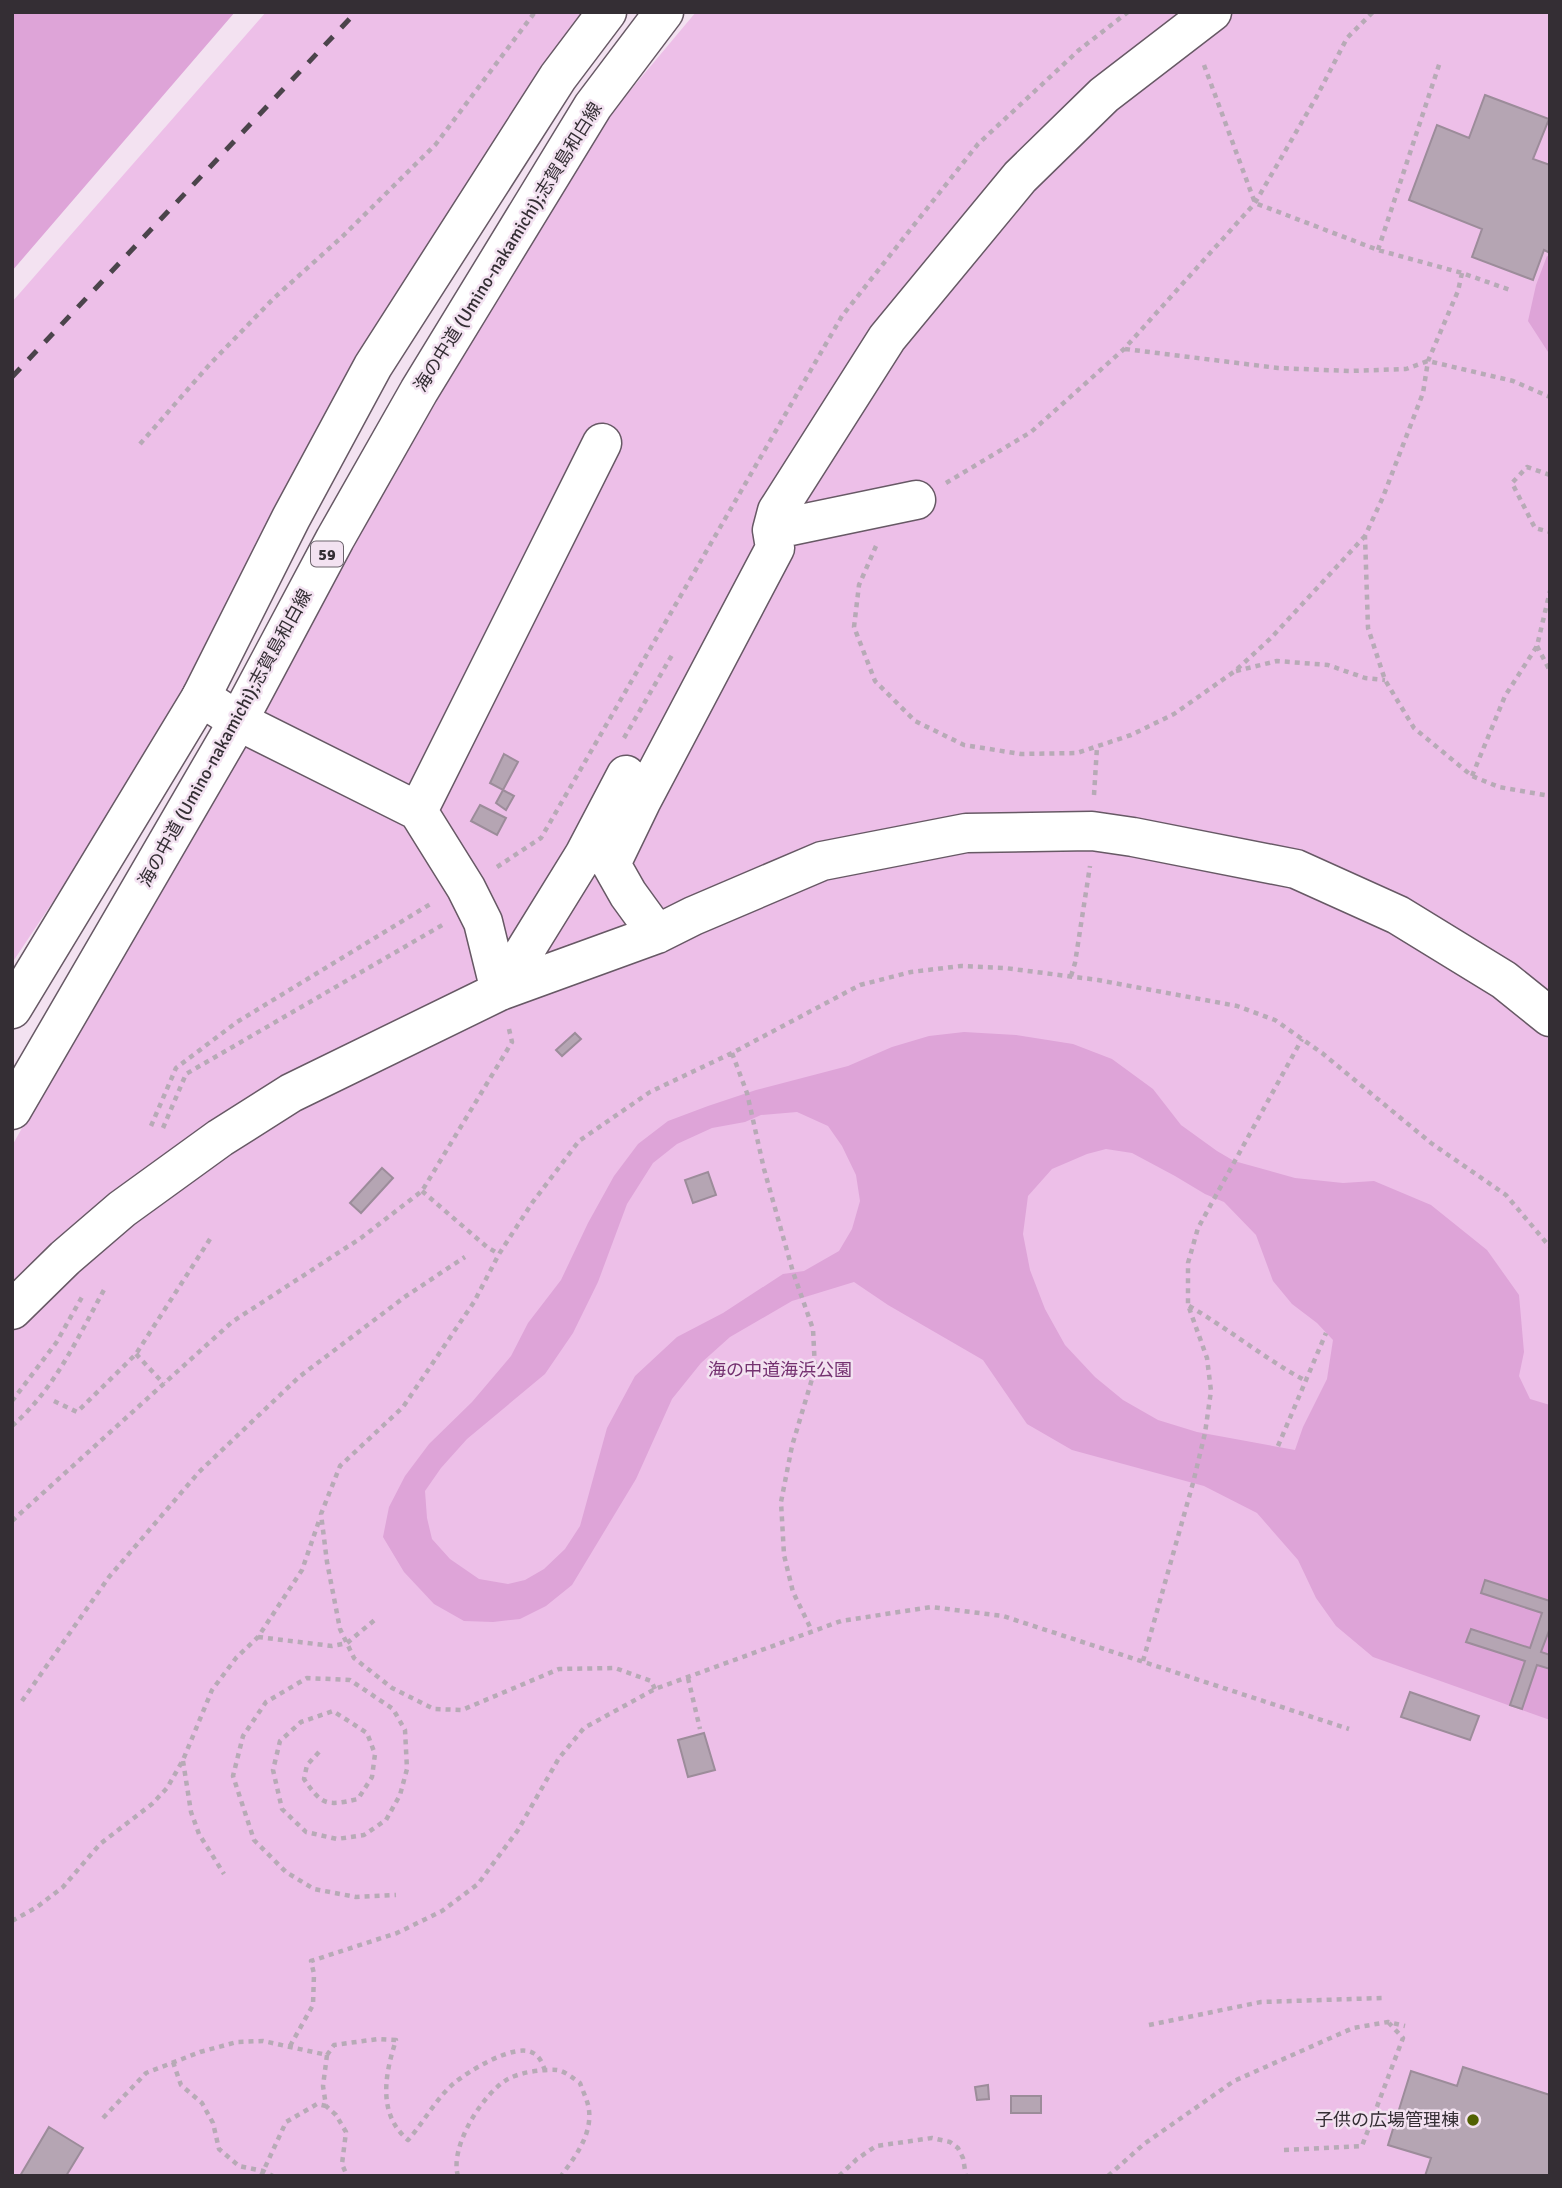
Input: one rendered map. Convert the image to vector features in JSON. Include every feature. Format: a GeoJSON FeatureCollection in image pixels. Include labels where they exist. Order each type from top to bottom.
{"type":"FeatureCollection","features":[{"type":"Feature","properties":{"kind":"main road"},"geometry":{"type":"LineString","coordinates":[[12,1009],[201,697],[291,519],[373,366],[551,88],[607,12]]}},
{"type":"Feature","properties":{"kind":"main road","name":"海の中道 (Umino-nakamichi);志賀島和白線"},"geometry":{"type":"LineString","coordinates":[[12,1110],[238,721],[419,391],[593,106],[664,12]]}},
{"type":"Feature","properties":{"kind":"main road"},"geometry":{"type":"LineString","coordinates":[[500,991],[584,855],[751,539],[774,521],[887,338],[1020,177],[1104,94],[1201,21]]}},
{"type":"Feature","properties":{"kind":"main road"},"geometry":{"type":"LineString","coordinates":[[418,811],[602,443]]}},
{"type":"Feature","properties":{"kind":"main road"},"geometry":{"type":"LineString","coordinates":[[774,521],[916,500]]}},
{"type":"Feature","properties":{"kind":"main road"},"geometry":{"type":"LineString","coordinates":[[657,934],[628,894],[611,864],[775,548],[774,521]]}},
{"type":"Feature","properties":{"kind":"main road"},"geometry":{"type":"LineString","coordinates":[[201,697],[238,721],[418,811],[483,922],[500,991]]}},
{"type":"Feature","properties":{"kind":"main road"},"geometry":{"type":"LineString","coordinates":[[12,1310],[65,1258],[122,1209],[220,1138],[291,1093],[500,991],[657,934],[822,862],[966,833],[1091,831],[1296,869],[1398,915],[1504,980],[1550,1017]]}},
{"type":"Feature","properties":{"kind":"path"},"geometry":{"type":"LineString","coordinates":[[140,444],[210,364],[274,298],[343,236],[436,144],[535,12]]}},
{"type":"Feature","properties":{"kind":"path"},"geometry":{"type":"LineString","coordinates":[[1373,12],[1347,38],[1255,203],[1124,349],[1031,432],[971,470],[916,500],[875,546],[859,585],[855,627],[875,681],[915,721],[964,745],[1021,754],[1077,753],[1131,735],[1174,714],[1235,671],[1271,638],[1364,536],[1383,497],[1423,393],[1428,361],[1458,291],[1462,273]]}},
{"type":"Feature","properties":{"kind":"path"},"geometry":{"type":"LineString","coordinates":[[1201,21],[1223,112],[1255,203],[1378,250],[1513,290]]}},
{"type":"Feature","properties":{"kind":"path"},"geometry":{"type":"LineString","coordinates":[[1378,250],[1440,62]]}},
{"type":"Feature","properties":{"kind":"path"},"geometry":{"type":"LineString","coordinates":[[1124,349],[1278,368],[1349,371],[1406,369],[1428,361],[1513,381],[1550,397]]}},
{"type":"Feature","properties":{"kind":"path"},"geometry":{"type":"LineString","coordinates":[[1550,475],[1527,467],[1512,483],[1535,528],[1550,532]]}},
{"type":"Feature","properties":{"kind":"path"},"geometry":{"type":"LineString","coordinates":[[1364,536],[1368,628],[1385,680],[1414,728],[1472,776],[1499,787],[1550,796]]}},
{"type":"Feature","properties":{"kind":"path"},"geometry":{"type":"LineString","coordinates":[[1472,776],[1505,696],[1537,646],[1550,591]]}},
{"type":"Feature","properties":{"kind":"path"},"geometry":{"type":"LineString","coordinates":[[1537,646],[1550,671]]}},
{"type":"Feature","properties":{"kind":"path"},"geometry":{"type":"LineString","coordinates":[[621,743],[677,647]]}},
{"type":"Feature","properties":{"kind":"path"},"geometry":{"type":"LineString","coordinates":[[1235,671],[1278,661],[1328,665],[1365,678],[1385,680]]}},
{"type":"Feature","properties":{"kind":"path"},"geometry":{"type":"LineString","coordinates":[[151,1126],[176,1068],[237,1022],[438,899],[471,898]]}},
{"type":"Feature","properties":{"kind":"path"},"geometry":{"type":"LineString","coordinates":[[163,1128],[186,1074],[449,922],[471,898]]}},
{"type":"Feature","properties":{"kind":"path"},"geometry":{"type":"LineString","coordinates":[[12,1921],[37,1907],[63,1887],[100,1844],[152,1804],[167,1788],[183,1760],[212,1690],[236,1658],[258,1637],[302,1570],[340,1466],[403,1407],[474,1302],[499,1254],[532,1203],[579,1141],[650,1092],[732,1053],[860,985],[911,972],[961,966],[1005,968],[1060,974],[1237,1006],[1275,1020],[1322,1053],[1431,1143],[1506,1195],[1550,1247]]}},
{"type":"Feature","properties":{"kind":"path"},"geometry":{"type":"LineString","coordinates":[[12,1521],[232,1322],[361,1238],[422,1191],[513,1042],[500,991]]}},
{"type":"Feature","properties":{"kind":"path"},"geometry":{"type":"LineString","coordinates":[[1143,1661],[1193,1483],[1205,1433],[1211,1391],[1206,1358],[1188,1306],[1188,1263],[1198,1228],[1302,1038]]}},
{"type":"Feature","properties":{"kind":"path"},"geometry":{"type":"LineString","coordinates":[[732,1053],[747,1093],[764,1169],[793,1272],[813,1329],[815,1369],[792,1446],[780,1502],[784,1555],[790,1580],[812,1631]]}},
{"type":"Feature","properties":{"kind":"path"},"geometry":{"type":"LineString","coordinates":[[422,1191],[487,1247],[499,1254]]}},
{"type":"Feature","properties":{"kind":"path"},"geometry":{"type":"LineString","coordinates":[[54,1401],[76,1412],[136,1354],[210,1239]]}},
{"type":"Feature","properties":{"kind":"path"},"geometry":{"type":"LineString","coordinates":[[22,1701],[109,1577],[199,1472],[299,1377],[406,1296],[465,1257]]}},
{"type":"Feature","properties":{"kind":"path"},"geometry":{"type":"LineString","coordinates":[[12,1426],[28,1412],[62,1367],[104,1288]]}},
{"type":"Feature","properties":{"kind":"path"},"geometry":{"type":"LineString","coordinates":[[12,1401],[56,1343],[85,1293]]}},
{"type":"Feature","properties":{"kind":"path"},"geometry":{"type":"LineString","coordinates":[[1188,1306],[1236,1334],[1283,1369],[1306,1381]]}},
{"type":"Feature","properties":{"kind":"path"},"geometry":{"type":"LineString","coordinates":[[1278,1446],[1326,1333]]}},
{"type":"Feature","properties":{"kind":"path"},"geometry":{"type":"LineString","coordinates":[[136,1354],[164,1384]]}},
{"type":"Feature","properties":{"kind":"path"},"geometry":{"type":"LineString","coordinates":[[321,1514],[340,1629],[355,1658],[392,1688],[435,1709],[462,1710],[559,1669],[615,1668],[651,1681],[655,1689]]}},
{"type":"Feature","properties":{"kind":"path"},"geometry":{"type":"LineString","coordinates":[[290,2046],[313,2006],[314,1974],[311,1961],[397,1933],[442,1911],[478,1884],[518,1830],[559,1758],[584,1728],[655,1689],[841,1621],[930,1607],[1003,1616],[1349,1729]]}},
{"type":"Feature","properties":{"kind":"path"},"geometry":{"type":"LineString","coordinates":[[258,1637],[332,1646],[347,1643],[377,1618]]}},
{"type":"Feature","properties":{"kind":"path"},"geometry":{"type":"LineString","coordinates":[[319,1752],[307,1765],[304,1779],[316,1796],[333,1805],[358,1799],[372,1777],[375,1754],[367,1733],[333,1712],[300,1722],[280,1741],[272,1770],[282,1809],[306,1832],[337,1839],[365,1835],[386,1821],[400,1795],[407,1769],[405,1730],[399,1719],[393,1709],[350,1680],[307,1678],[266,1702],[243,1736],[233,1776],[254,1840],[286,1872],[314,1888],[356,1897],[396,1895]]}},
{"type":"Feature","properties":{"kind":"path"},"geometry":{"type":"LineString","coordinates":[[688,1678],[699,1729]]}},
{"type":"Feature","properties":{"kind":"path"},"geometry":{"type":"LineString","coordinates":[[183,1760],[191,1812],[200,1834],[224,1874]]}},
{"type":"Feature","properties":{"kind":"path"},"geometry":{"type":"LineString","coordinates":[[1149,2025],[1261,2002],[1383,1998]]}},
{"type":"Feature","properties":{"kind":"path"},"geometry":{"type":"LineString","coordinates":[[1108,2176],[1144,2144],[1234,2081],[1353,2028],[1388,2022],[1405,2026]]}},
{"type":"Feature","properties":{"kind":"path"},"geometry":{"type":"LineString","coordinates":[[1284,2150],[1362,2146],[1403,2038],[1388,2022]]}},
{"type":"Feature","properties":{"kind":"path"},"geometry":{"type":"LineString","coordinates":[[326,2106],[323,2086],[327,2055],[334,2045],[378,2039],[396,2040],[389,2060],[385,2086],[389,2111],[397,2130],[408,2140],[428,2112],[454,2084],[479,2067],[522,2050],[533,2053],[545,2071]]}},
{"type":"Feature","properties":{"kind":"path"},"geometry":{"type":"LineString","coordinates":[[103,2118],[146,2073],[200,2052],[237,2042],[263,2041],[327,2055]]}},
{"type":"Feature","properties":{"kind":"path"},"geometry":{"type":"LineString","coordinates":[[173,2062],[181,2085],[202,2104],[213,2123],[219,2150],[239,2166],[273,2176]]}},
{"type":"Feature","properties":{"kind":"path"},"geometry":{"type":"LineString","coordinates":[[458,2176],[456,2166],[460,2144],[471,2121],[491,2093],[509,2078],[560,2070],[580,2083],[589,2110],[588,2133],[561,2176]]}},
{"type":"Feature","properties":{"kind":"path"},"geometry":{"type":"LineString","coordinates":[[262,2173],[286,2122],[317,2104],[326,2106],[336,2115],[346,2132],[342,2164],[348,2176]]}},
{"type":"Feature","properties":{"kind":"path"},"geometry":{"type":"LineString","coordinates":[[839,2176],[876,2146],[932,2138],[950,2142],[958,2148],[966,2176]]}},
{"type":"Feature","properties":{"kind":"green space"},"geometry":{"type":"Polygon","coordinates":[[[266,12],[596,12],[167,731],[12,963],[12,302],[266,12]]]}},
{"type":"Feature","properties":{"kind":"green space","name":"海の中道海浜公園"},"geometry":{"type":"Polygon","coordinates":[[[696,12],[1550,12],[1550,2176],[12,2176],[12,1146],[420,411],[613,111],[696,12]]]}},
{"type":"Feature","properties":{"kind":"shaded area"},"geometry":{"type":"Polygon","coordinates":[[[12,12],[235,12],[12,271],[12,12]]]}},
{"type":"Feature","properties":{"kind":"shaded area"},"geometry":{"type":"Polygon","coordinates":[[[1547,256],[1550,257],[1550,355],[1528,321],[1536,285],[1547,256]]]}},
{"type":"Feature","properties":{"kind":"shaded area"},"geometry":{"type":"Polygon","coordinates":[[[964,1032],[1016,1035],[1073,1044],[1112,1059],[1153,1089],[1181,1125],[1234,1161],[1295,1178],[1343,1183],[1374,1181],[1431,1205],[1487,1250],[1519,1295],[1524,1352],[1519,1376],[1530,1399],[1550,1405],[1550,1720],[1373,1657],[1336,1626],[1316,1598],[1298,1560],[1257,1513],[1204,1486],[1072,1450],[1027,1424],[983,1360],[854,1282],[792,1301],[730,1337],[701,1363],[672,1399],[636,1479],[572,1585],[546,1606],[520,1619],[464,1621],[434,1604],[404,1572],[383,1537],[389,1507],[405,1476],[429,1444],[472,1402],[511,1356],[528,1323],[561,1280],[614,1176],[638,1144],[668,1121],[708,1106],[756,1090],[848,1066],[892,1047],[929,1036],[964,1032]],[[797,1112],[761,1115],[745,1122],[712,1128],[677,1144],[653,1163],[627,1204],[598,1282],[573,1333],[545,1374],[467,1439],[425,1491],[432,1539],[450,1559],[479,1579],[508,1584],[525,1580],[544,1569],[565,1549],[580,1526],[607,1428],[635,1376],[677,1337],[723,1313],[783,1274],[804,1271],[839,1251],[852,1229],[860,1201],[856,1175],[842,1146],[828,1126],[797,1112]],[[1106,1149],[1052,1169],[1028,1196],[1023,1234],[1030,1270],[1045,1309],[1065,1345],[1095,1377],[1123,1400],[1158,1420],[1197,1432],[1295,1450],[1303,1427],[1327,1379],[1333,1340],[1317,1323],[1292,1304],[1273,1281],[1256,1235],[1224,1202],[1132,1153],[1106,1149]]]}},
{"type":"Feature","properties":{"kind":"building"},"geometry":{"type":"Polygon","coordinates":[[[1485,95],[1549,119],[1533,159],[1550,165],[1550,253],[1544,250],[1533,280],[1472,257],[1482,229],[1409,200],[1437,125],[1469,138],[1485,95]]]}},
{"type":"Feature","properties":{"kind":"building"},"geometry":{"type":"Polygon","coordinates":[[[504,754],[518,762],[503,790],[490,783],[504,754]]]}},
{"type":"Feature","properties":{"kind":"building"},"geometry":{"type":"Polygon","coordinates":[[[503,790],[514,796],[506,810],[496,803],[503,790]]]}},
{"type":"Feature","properties":{"kind":"building"},"geometry":{"type":"Polygon","coordinates":[[[480,805],[506,818],[497,835],[471,821],[480,805]]]}},
{"type":"Feature","properties":{"kind":"building"},"geometry":{"type":"Polygon","coordinates":[[[575,1033],[581,1039],[562,1056],[556,1050],[575,1033]]]}},
{"type":"Feature","properties":{"kind":"building"},"geometry":{"type":"Polygon","coordinates":[[[382,1168],[393,1178],[361,1213],[350,1203],[382,1168]]]}},
{"type":"Feature","properties":{"kind":"building"},"geometry":{"type":"Polygon","coordinates":[[[708,1172],[716,1195],[693,1203],[685,1180],[708,1172]]]}},
{"type":"Feature","properties":{"kind":"building"},"geometry":{"type":"Polygon","coordinates":[[[1485,1580],[1550,1601],[1550,1628],[1541,1652],[1550,1655],[1550,1669],[1537,1665],[1522,1709],[1510,1705],[1525,1661],[1466,1642],[1471,1629],[1530,1648],[1542,1613],[1481,1593],[1485,1580]]]}},
{"type":"Feature","properties":{"kind":"building"},"geometry":{"type":"Polygon","coordinates":[[[1410,1692],[1479,1716],[1470,1740],[1401,1717],[1410,1692]]]}},
{"type":"Feature","properties":{"kind":"building"},"geometry":{"type":"Polygon","coordinates":[[[704,1733],[715,1770],[688,1777],[678,1740],[704,1733]]]}},
{"type":"Feature","properties":{"kind":"building","name":"子供の広場管理棟"},"geometry":{"type":"Polygon","coordinates":[[[1463,2067],[1550,2095],[1550,2176],[1425,2176],[1431,2158],[1388,2145],[1411,2071],[1457,2086],[1463,2067]]]}},
{"type":"Feature","properties":{"kind":"building"},"geometry":{"type":"Polygon","coordinates":[[[988,2085],[989,2099],[977,2100],[975,2087],[988,2085]]]}},
{"type":"Feature","properties":{"kind":"building"},"geometry":{"type":"Polygon","coordinates":[[[1011,2096],[1041,2096],[1041,2113],[1011,2113],[1011,2096]]]}},
{"type":"Feature","properties":{"kind":"building"},"geometry":{"type":"Polygon","coordinates":[[[49,2127],[83,2148],[66,2176],[20,2176],[49,2127]]]}},
{"type":"Feature","properties":{"kind":"railway"},"geometry":{"type":"LineString","coordinates":[[12,377],[356,12]]}},
{"type":"Feature","properties":{"kind":"place","name":"子供の広場管理棟"},"geometry":{"type":"Point","coordinates":[1473,2120]}}]}
